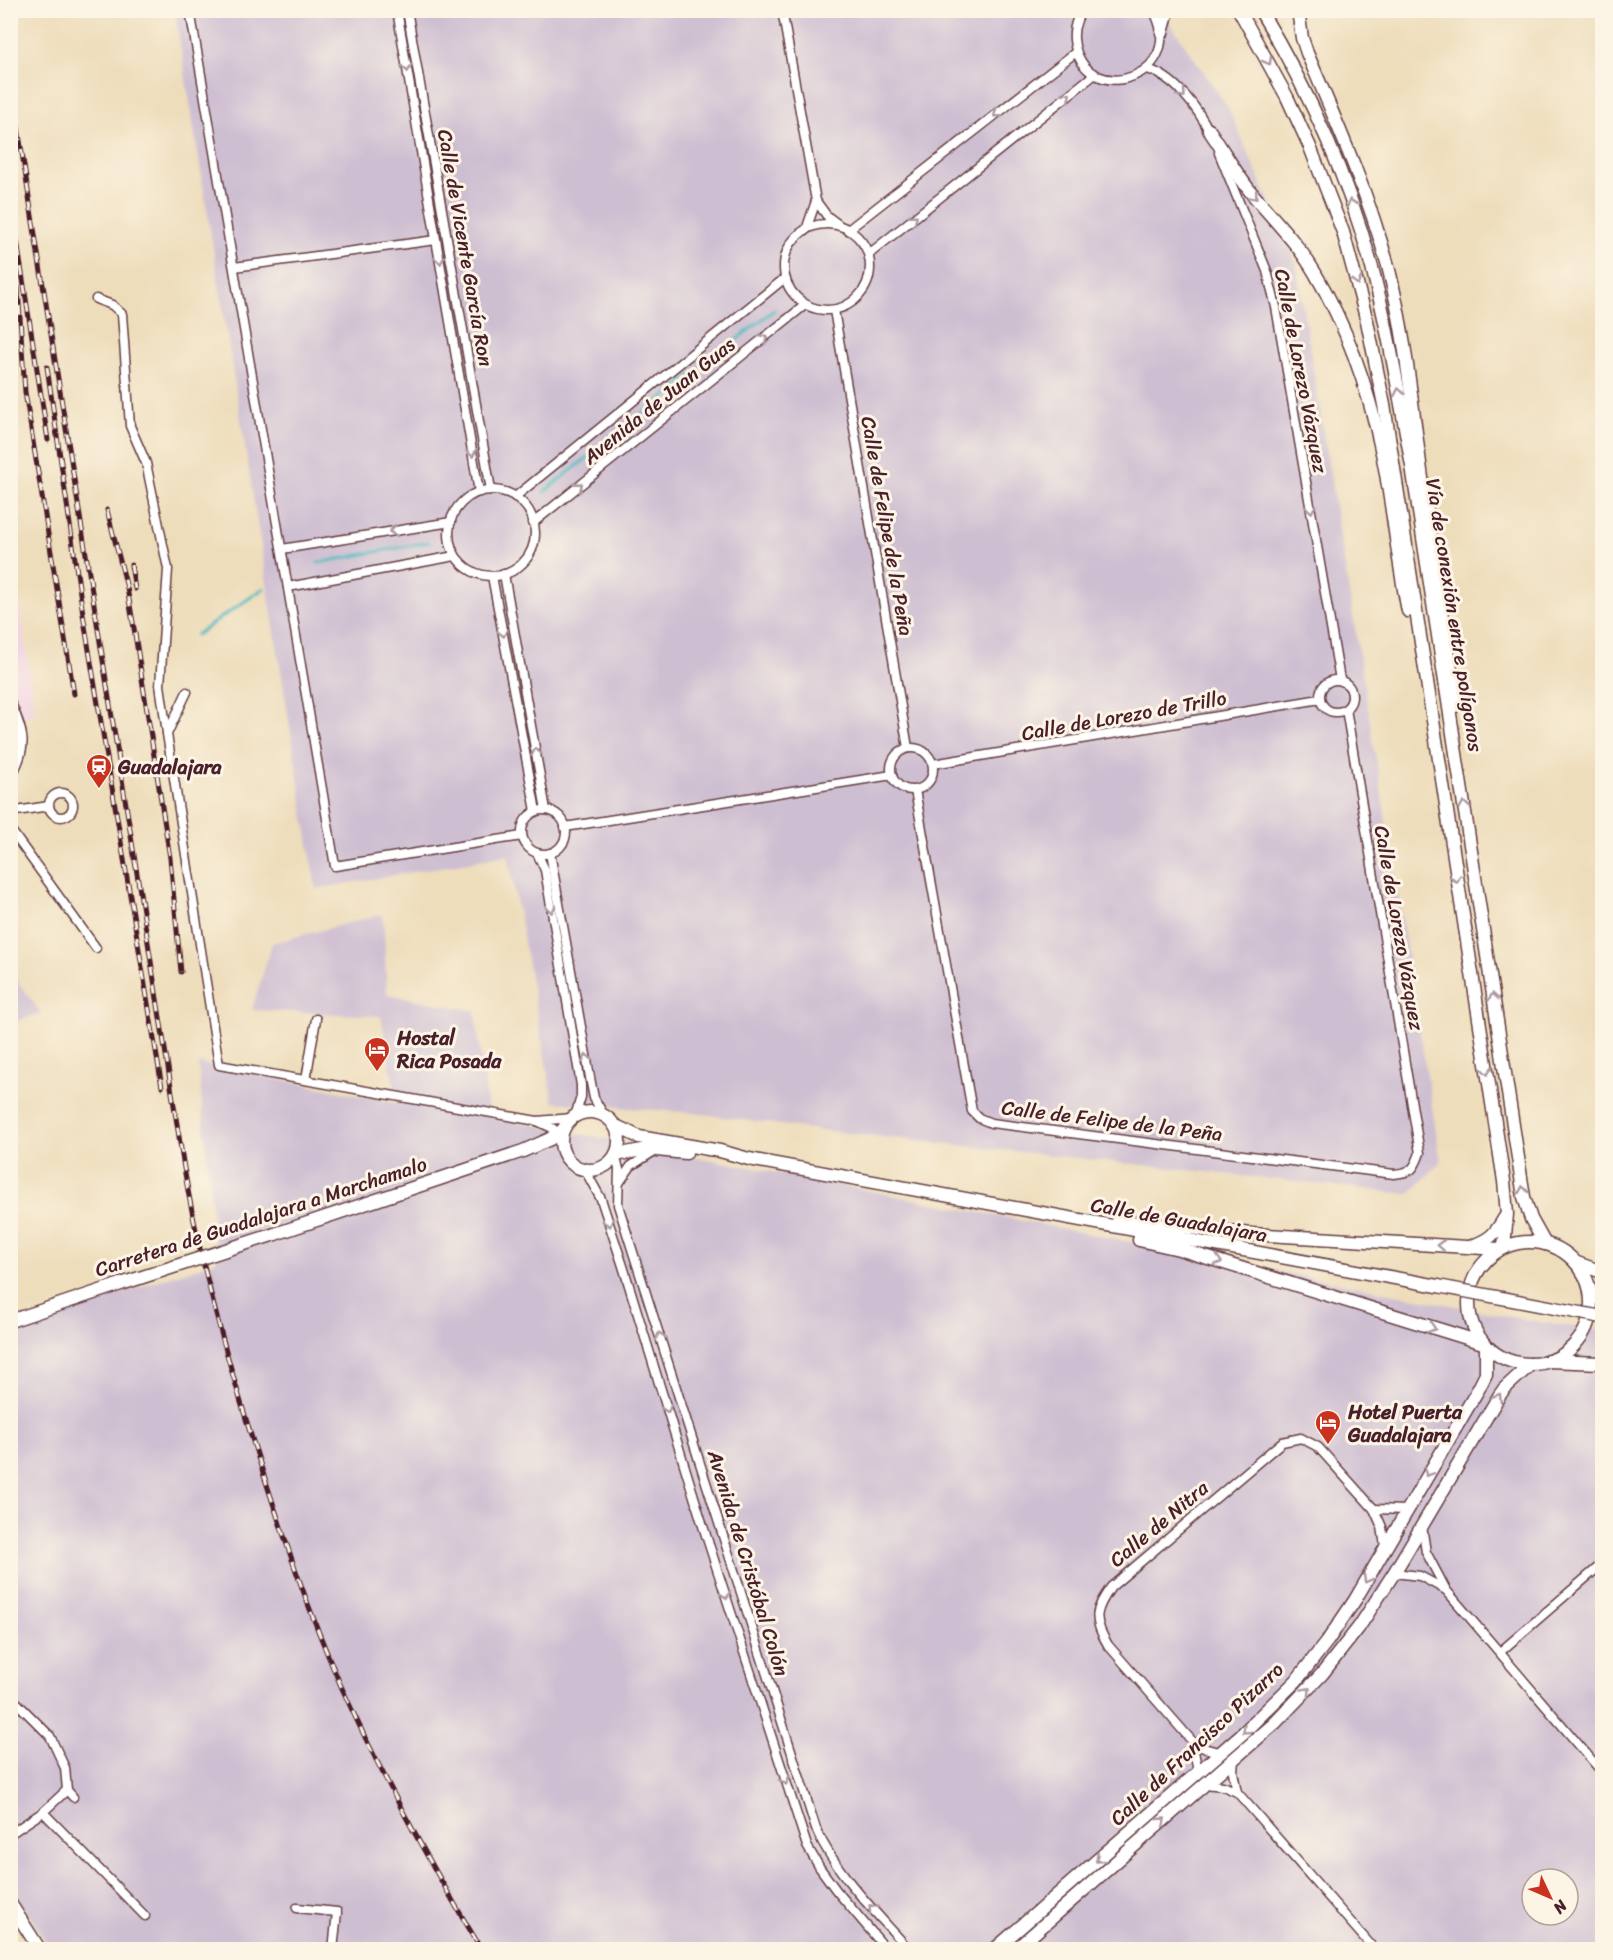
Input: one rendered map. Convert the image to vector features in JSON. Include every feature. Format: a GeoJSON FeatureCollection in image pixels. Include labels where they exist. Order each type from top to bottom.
{"type":"FeatureCollection","features":[{"type":"Feature","properties":{"kind":"main road"},"geometry":{"type":"LineString","coordinates":[[1162,33],[1168,10]]}},
{"type":"Feature","properties":{"kind":"main road","name":"Vía de conexión entre polígonos"},"geometry":{"type":"LineString","coordinates":[[1239,10],[1287,97],[1307,139],[1340,224],[1359,290],[1384,405],[1502,1170],[1507,1214],[1502,1248]]}},
{"type":"Feature","properties":{"kind":"main road","name":"Vía de conexión entre polígonos"},"geometry":{"type":"LineString","coordinates":[[1260,10],[1295,73],[1330,148],[1360,231],[1380,298],[1403,414],[1524,1197],[1531,1219],[1545,1244]]}},
{"type":"Feature","properties":{"kind":"main road"},"geometry":{"type":"LineString","coordinates":[[1298,10],[1305,46],[1361,186],[1381,242],[1395,294],[1406,352],[1422,479],[1454,689],[1457,761]]}},
{"type":"Feature","properties":{"kind":"main road"},"geometry":{"type":"LineString","coordinates":[[1209,130],[1242,181],[1286,232],[1311,266],[1335,313],[1369,401],[1382,453],[1403,585],[1438,759]]}},
{"type":"Feature","properties":{"kind":"main road"},"geometry":{"type":"LineString","coordinates":[[10,706],[21,740],[19,754],[10,774]]}},
{"type":"Feature","properties":{"kind":"main road"},"geometry":{"type":"LineString","coordinates":[[590,1112],[603,1114],[616,1126],[619,1141],[616,1155],[603,1167],[585,1170],[573,1165],[563,1153],[561,1133],[573,1117],[590,1112]]}},
{"type":"Feature","properties":{"kind":"main road","name":"Calle de Guadalajara"},"geometry":{"type":"LineString","coordinates":[[616,1126],[634,1136],[720,1151],[749,1160]]}},
{"type":"Feature","properties":{"kind":"main road","name":"Carretera de Guadalajara a Marchamalo"},"geometry":{"type":"LineString","coordinates":[[10,1321],[523,1151],[561,1133]]}},
{"type":"Feature","properties":{"kind":"main road","name":"Calle de Guadalajara"},"geometry":{"type":"LineString","coordinates":[[616,1155],[657,1149],[749,1160],[1602,1317]]}},
{"type":"Feature","properties":{"kind":"main road","name":"Carretera de Guadalajara a Marchamalo"},"geometry":{"type":"LineString","coordinates":[[523,1151],[563,1153]]}},
{"type":"Feature","properties":{"kind":"main road"},"geometry":{"type":"LineString","coordinates":[[954,1198],[993,1212],[1179,1249],[1485,1345],[1503,1358],[1517,1363],[1531,1364],[1548,1361],[1602,1363]]}},
{"type":"Feature","properties":{"kind":"main road"},"geometry":{"type":"LineString","coordinates":[[1470,1247],[1488,1240],[1507,1214]]}},
{"type":"Feature","properties":{"kind":"main road"},"geometry":{"type":"LineString","coordinates":[[1048,1216],[1252,1234],[1470,1247],[1502,1248],[1524,1242],[1545,1244],[1559,1249],[1577,1263],[1602,1272]]}},
{"type":"Feature","properties":{"kind":"main road"},"geometry":{"type":"LineString","coordinates":[[1485,1345],[1474,1328],[1469,1311],[1469,1293],[1475,1276],[1485,1261],[1502,1248]]}},
{"type":"Feature","properties":{"kind":"main road"},"geometry":{"type":"LineString","coordinates":[[1548,1361],[1573,1346],[1588,1321],[1591,1302],[1588,1283],[1577,1263]]}},
{"type":"Feature","properties":{"kind":"main road","name":"Calle de Francisco Pizarro"},"geometry":{"type":"LineString","coordinates":[[994,1950],[1221,1753],[1277,1700],[1312,1661],[1342,1621],[1483,1380],[1486,1367],[1485,1345]]}},
{"type":"Feature","properties":{"kind":"main road","name":"Calle de Francisco Pizarro"},"geometry":{"type":"LineString","coordinates":[[1015,1950],[1234,1759],[1290,1708],[1330,1666],[1394,1573],[1499,1396],[1531,1364]]}},
{"type":"Feature","properties":{"kind":"main road"},"geometry":{"type":"LineString","coordinates":[[10,1903],[40,1950]]}},
{"type":"Feature","properties":{"kind":"street"},"geometry":{"type":"LineString","coordinates":[[190,10],[335,866],[522,836]]}},
{"type":"Feature","properties":{"kind":"street"},"geometry":{"type":"LineString","coordinates":[[397,10],[479,492]]}},
{"type":"Feature","properties":{"kind":"street","name":"Calle de Vicente García Ron"},"geometry":{"type":"LineString","coordinates":[[406,10],[491,490]]}},
{"type":"Feature","properties":{"kind":"street"},"geometry":{"type":"LineString","coordinates":[[782,10],[816,201],[827,216],[839,226]]}},
{"type":"Feature","properties":{"kind":"street"},"geometry":{"type":"LineString","coordinates":[[1082,10],[1074,28],[1073,40],[1076,52],[1087,68],[1095,74],[1106,79],[1118,80],[1130,78],[1147,69],[1157,56],[1162,33],[1154,10]]}},
{"type":"Feature","properties":{"kind":"street"},"geometry":{"type":"LineString","coordinates":[[848,230],[1076,52]]}},
{"type":"Feature","properties":{"kind":"street","name":"Calle de Lorezo Vázquez"},"geometry":{"type":"LineString","coordinates":[[1147,69],[1158,72],[1168,79],[1192,105],[1209,130],[1269,278],[1340,680]]}},
{"type":"Feature","properties":{"kind":"street"},"geometry":{"type":"LineString","coordinates":[[869,254],[1095,74]]}},
{"type":"Feature","properties":{"kind":"street"},"geometry":{"type":"LineString","coordinates":[[806,230],[816,201]]}},
{"type":"Feature","properties":{"kind":"street"},"geometry":{"type":"LineString","coordinates":[[825,224],[848,230],[862,242],[869,254],[871,269],[868,283],[860,296],[850,305],[822,311],[805,305],[788,287],[785,278],[784,260],[789,246],[798,235],[806,230],[825,224]]}},
{"type":"Feature","properties":{"kind":"street"},"geometry":{"type":"LineString","coordinates":[[234,267],[436,240]]}},
{"type":"Feature","properties":{"kind":"street","name":"Avenida de Juan Guas"},"geometry":{"type":"LineString","coordinates":[[515,497],[785,278]]}},
{"type":"Feature","properties":{"kind":"street"},"geometry":{"type":"LineString","coordinates":[[96,299],[112,304],[122,314],[130,426],[146,463],[168,569],[160,685],[219,1065],[537,1121],[573,1117],[581,1085],[544,870],[537,853],[527,846],[522,836],[526,819],[536,812],[546,810],[559,816],[565,827],[564,840],[556,850],[550,853],[537,853]]}},
{"type":"Feature","properties":{"kind":"street","name":"Avenida de Juan Guas"},"geometry":{"type":"LineString","coordinates":[[533,523],[805,305]]}},
{"type":"Feature","properties":{"kind":"street","name":"Calle de Felipe de la Peña"},"geometry":{"type":"LineString","coordinates":[[834,310],[908,748]]}},
{"type":"Feature","properties":{"kind":"street"},"geometry":{"type":"LineString","coordinates":[[491,490],[498,490],[522,502],[530,513],[534,539],[523,563],[512,571],[492,576],[474,573],[464,566],[455,556],[450,543],[449,529],[452,515],[460,504],[471,495],[491,490]]}},
{"type":"Feature","properties":{"kind":"street"},"geometry":{"type":"LineString","coordinates":[[282,549],[450,522]]}},
{"type":"Feature","properties":{"kind":"street"},"geometry":{"type":"LineString","coordinates":[[288,587],[455,556]]}},
{"type":"Feature","properties":{"kind":"street"},"geometry":{"type":"LineString","coordinates":[[504,574],[546,810]]}},
{"type":"Feature","properties":{"kind":"street"},"geometry":{"type":"LineString","coordinates":[[492,576],[536,812]]}},
{"type":"Feature","properties":{"kind":"street"},"geometry":{"type":"LineString","coordinates":[[1340,680],[1348,684],[1352,692],[1351,702],[1346,709],[1332,712],[1324,708],[1320,699],[1321,690],[1326,682],[1340,680]]}},
{"type":"Feature","properties":{"kind":"street"},"geometry":{"type":"LineString","coordinates":[[167,734],[188,693]]}},
{"type":"Feature","properties":{"kind":"street","name":"Calle de Lorezo de Trillo"},"geometry":{"type":"LineString","coordinates":[[933,764],[1320,699]]}},
{"type":"Feature","properties":{"kind":"street","name":"Calle de Lorezo Vázquez"},"geometry":{"type":"LineString","coordinates":[[1346,709],[1420,1153]]}},
{"type":"Feature","properties":{"kind":"street"},"geometry":{"type":"LineString","coordinates":[[908,748],[926,752],[933,764],[933,771],[927,784],[915,790],[901,787],[892,775],[892,763],[895,756],[899,751],[908,748]]}},
{"type":"Feature","properties":{"kind":"street"},"geometry":{"type":"LineString","coordinates":[[565,827],[892,775]]}},
{"type":"Feature","properties":{"kind":"street","name":"Calle de Felipe de la Peña"},"geometry":{"type":"LineString","coordinates":[[915,790],[972,1111],[979,1118],[1003,1124],[1394,1174],[1407,1173],[1415,1167],[1420,1153]]}},
{"type":"Feature","properties":{"kind":"street"},"geometry":{"type":"LineString","coordinates":[[10,812],[49,806]]}},
{"type":"Feature","properties":{"kind":"street"},"geometry":{"type":"LineString","coordinates":[[10,829],[96,948]]}},
{"type":"Feature","properties":{"kind":"street"},"geometry":{"type":"LineString","coordinates":[[550,853],[594,1098],[603,1114]]}},
{"type":"Feature","properties":{"kind":"street"},"geometry":{"type":"LineString","coordinates":[[306,1080],[316,1019]]}},
{"type":"Feature","properties":{"kind":"street"},"geometry":{"type":"LineString","coordinates":[[537,1121],[561,1133]]}},
{"type":"Feature","properties":{"kind":"street"},"geometry":{"type":"LineString","coordinates":[[618,1186],[631,1166],[657,1149]]}},
{"type":"Feature","properties":{"kind":"street","name":"Avenida de Cristóbal Colón"},"geometry":{"type":"LineString","coordinates":[[616,1155],[619,1169],[618,1205],[816,1829],[825,1849],[842,1874],[906,1946],[913,1950]]}},
{"type":"Feature","properties":{"kind":"street","name":"Avenida de Cristóbal Colón"},"geometry":{"type":"LineString","coordinates":[[585,1170],[601,1199],[807,1846],[820,1868],[887,1950]]}},
{"type":"Feature","properties":{"kind":"street","name":"Calle de Nitra"},"geometry":{"type":"LineString","coordinates":[[1221,1753],[1191,1741],[1108,1645],[1098,1629],[1098,1607],[1111,1587],[1282,1442],[1301,1438],[1318,1447],[1374,1509],[1382,1527],[1385,1546]]}},
{"type":"Feature","properties":{"kind":"street"},"geometry":{"type":"LineString","coordinates":[[1374,1509],[1406,1510]]}},
{"type":"Feature","properties":{"kind":"street"},"geometry":{"type":"LineString","coordinates":[[1422,1526],[1426,1552],[1446,1590],[1602,1772]]}},
{"type":"Feature","properties":{"kind":"street"},"geometry":{"type":"LineString","coordinates":[[1500,1652],[1602,1564]]}},
{"type":"Feature","properties":{"kind":"street"},"geometry":{"type":"LineString","coordinates":[[1394,1573],[1420,1576],[1446,1590]]}},
{"type":"Feature","properties":{"kind":"street"},"geometry":{"type":"LineString","coordinates":[[10,1696],[50,1736],[65,1768],[67,1790],[73,1797]]}},
{"type":"Feature","properties":{"kind":"street","name":"Calle de Nitra"},"geometry":{"type":"LineString","coordinates":[[1191,1741],[1198,1772]]}},
{"type":"Feature","properties":{"kind":"street"},"geometry":{"type":"LineString","coordinates":[[1234,1759],[1233,1772],[1238,1792],[1375,1950]]}},
{"type":"Feature","properties":{"kind":"street"},"geometry":{"type":"LineString","coordinates":[[1205,1784],[1223,1786],[1238,1792]]}},
{"type":"Feature","properties":{"kind":"street"},"geometry":{"type":"LineString","coordinates":[[10,1834],[43,1812],[67,1790]]}},
{"type":"Feature","properties":{"kind":"street"},"geometry":{"type":"LineString","coordinates":[[43,1812],[145,1916]]}},
{"type":"Feature","properties":{"kind":"street"},"geometry":{"type":"LineString","coordinates":[[297,1908],[337,1912],[333,1950]]}},
{"type":"Feature","properties":{"kind":"shaded area"},"geometry":{"type":"Polygon","coordinates":[[[175,11],[1162,11],[1229,109],[1296,263],[1441,1162],[1409,1194],[810,1129],[694,1113],[553,1102],[508,855],[316,889],[175,11]]]}},
{"type":"Feature","properties":{"kind":"shaded area"},"geometry":{"type":"Polygon","coordinates":[[[11,546],[35,713],[22,717],[11,691],[11,546]]]}},
{"type":"Feature","properties":{"kind":"shaded area"},"geometry":{"type":"Polygon","coordinates":[[[383,914],[387,994],[475,1011],[489,1116],[1532,1321],[1602,1331],[1602,1949],[51,1949],[11,1888],[10,1330],[217,1261],[198,1063],[397,1103],[381,1016],[252,1010],[272,943],[383,914]]]}},
{"type":"Feature","properties":{"kind":"shaded area"},"geometry":{"type":"Polygon","coordinates":[[[11,972],[41,1013],[11,1023],[11,972]]]}},
{"type":"Feature","properties":{"kind":"waterway"},"geometry":{"type":"LineString","coordinates":[[544,492],[774,310]]}},
{"type":"Feature","properties":{"kind":"waterway"},"geometry":{"type":"LineString","coordinates":[[318,563],[428,542]]}},
{"type":"Feature","properties":{"kind":"waterway"},"geometry":{"type":"LineString","coordinates":[[196,635],[264,588]]}},
{"type":"Feature","properties":{"kind":"railway"},"geometry":{"type":"LineString","coordinates":[[10,78],[184,1168],[215,1309],[234,1379],[295,1568],[341,1686],[425,1853],[482,1950]]}},
{"type":"Feature","properties":{"kind":"railway"},"geometry":{"type":"LineString","coordinates":[[10,196],[48,440]]}},
{"type":"Feature","properties":{"kind":"railway"},"geometry":{"type":"LineString","coordinates":[[18,288],[25,392],[74,694]]}},
{"type":"Feature","properties":{"kind":"railway"},"geometry":{"type":"LineString","coordinates":[[47,367],[83,614],[162,1087]]}},
{"type":"Feature","properties":{"kind":"railway"},"geometry":{"type":"LineString","coordinates":[[107,510],[127,588],[135,634],[170,858],[181,972]]}},
{"type":"Feature","properties":{"kind":"railway"},"geometry":{"type":"LineString","coordinates":[[131,565],[135,589]]}},
{"type":"Feature","properties":{"kind":"place","name":"Guadalajara"},"geometry":{"type":"Point","coordinates":[99,790]}},
{"type":"Feature","properties":{"kind":"place","name":"Hostal Rica Posada"},"geometry":{"type":"Point","coordinates":[377,1073]}},
{"type":"Feature","properties":{"kind":"place","name":"Hotel Puerta Guadalajara"},"geometry":{"type":"Point","coordinates":[1328,1446]}}]}
